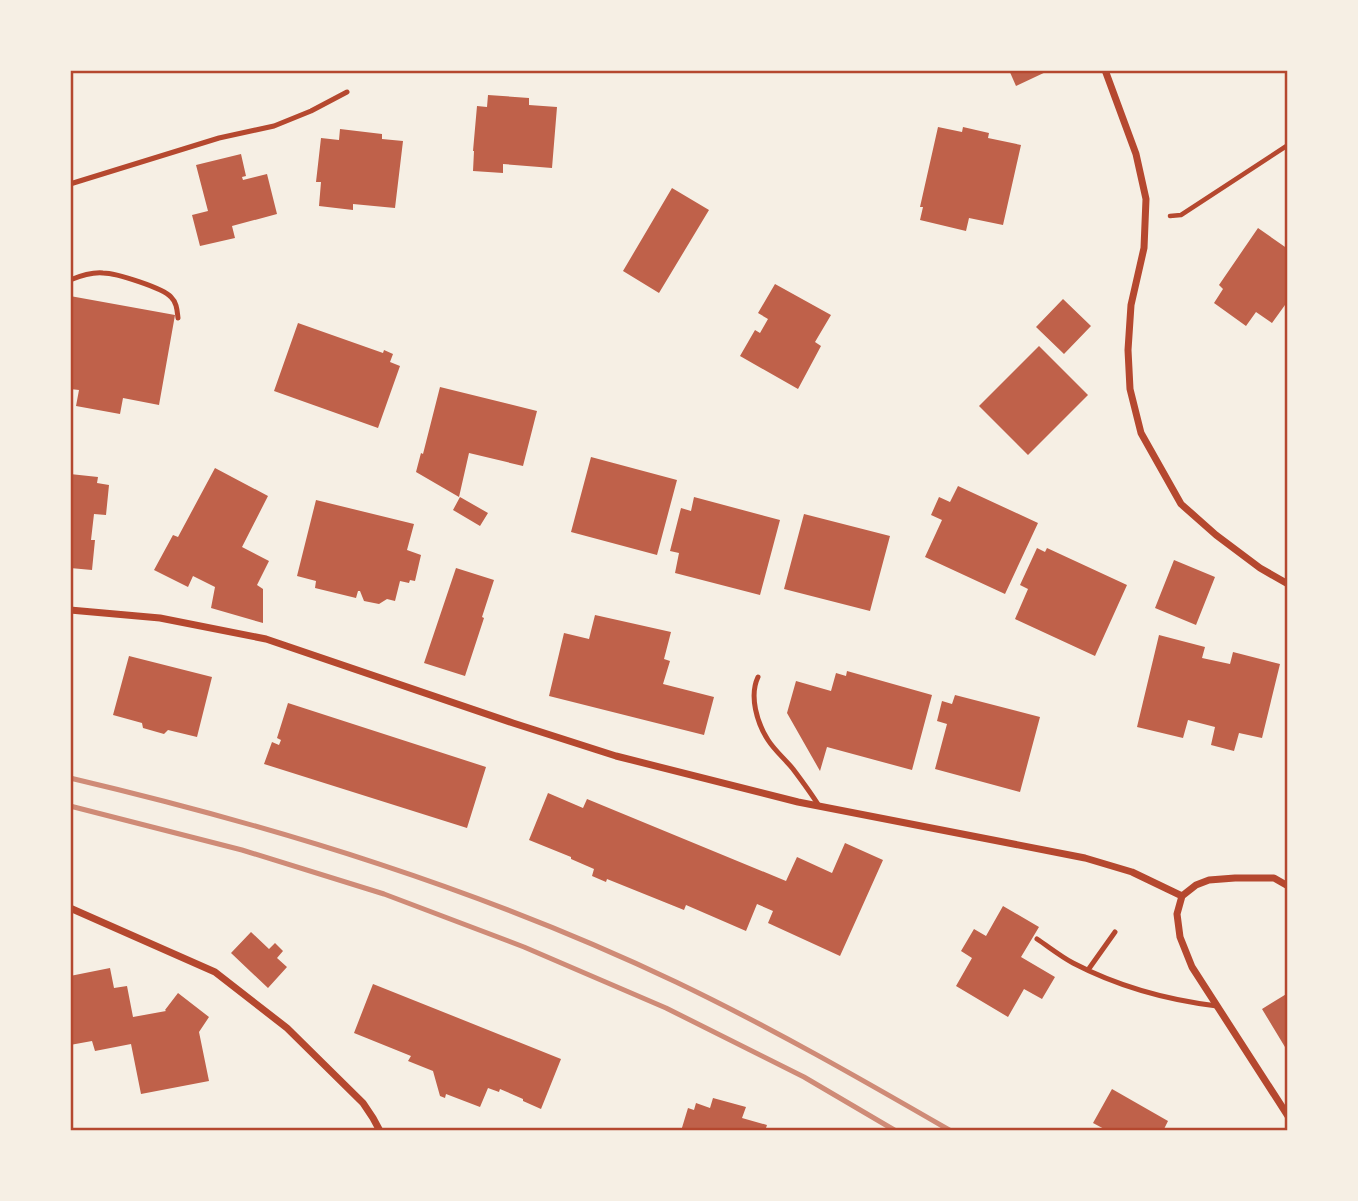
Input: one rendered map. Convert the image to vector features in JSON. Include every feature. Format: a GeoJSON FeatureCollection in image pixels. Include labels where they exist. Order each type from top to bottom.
{"type":"FeatureCollection","features":[{"type":"Feature","properties":{"kind":"street"},"geometry":{"type":"LineString","coordinates":[[1105,70],[1136,154],[1146,199],[1144,248],[1131,305],[1128,350],[1130,389],[1140,433],[1181,504],[1260,568],[1288,584]]}},
{"type":"Feature","properties":{"kind":"street"},"geometry":{"type":"LineString","coordinates":[[70,610],[160,618],[266,639],[616,755],[798,802],[1085,858],[1132,872],[1182,896]]}},
{"type":"Feature","properties":{"kind":"street"},"geometry":{"type":"LineString","coordinates":[[1288,886],[1275,878],[1209,880],[1196,885],[1182,896],[1177,914],[1180,937],[1192,967],[1288,1116]]}},
{"type":"Feature","properties":{"kind":"street"},"geometry":{"type":"LineString","coordinates":[[70,908],[215,972],[287,1028],[363,1103],[380,1131]]}},
{"type":"Feature","properties":{"kind":"lane"},"geometry":{"type":"LineString","coordinates":[[70,184],[219,138],[274,127],[347,92]]}},
{"type":"Feature","properties":{"kind":"lane"},"geometry":{"type":"LineString","coordinates":[[70,280],[104,273],[159,289],[171,296],[177,307],[178,318]]}},
{"type":"Feature","properties":{"kind":"lane"},"geometry":{"type":"LineString","coordinates":[[758,677],[755,683],[755,703],[758,719],[768,741],[804,783],[819,806]]}},
{"type":"Feature","properties":{"kind":"lane"},"geometry":{"type":"LineString","coordinates":[[1088,970],[1115,932]]}},
{"type":"Feature","properties":{"kind":"lane"},"geometry":{"type":"LineString","coordinates":[[1037,939],[1070,961],[1101,976],[1187,1003],[1217,1006]]}},
{"type":"Feature","properties":{"kind":"path"},"geometry":{"type":"LineString","coordinates":[[1146,218],[1181,215],[1288,145]]}},
{"type":"Feature","properties":{"kind":"building"},"geometry":{"type":"Polygon","coordinates":[[[1009,70],[1050,70],[1016,86],[1009,70]]]}},
{"type":"Feature","properties":{"kind":"building"},"geometry":{"type":"Polygon","coordinates":[[[488,95],[529,98],[529,105],[557,107],[552,168],[503,164],[503,173],[473,171],[477,106],[487,107],[488,95]]]}},
{"type":"Feature","properties":{"kind":"building"},"geometry":{"type":"Polygon","coordinates":[[[938,127],[962,132],[963,127],[989,133],[988,138],[1021,145],[1003,225],[969,218],[966,231],[920,220],[923,207],[920,207],[938,127]]]}},
{"type":"Feature","properties":{"kind":"building"},"geometry":{"type":"Polygon","coordinates":[[[340,129],[382,134],[382,139],[403,141],[395,208],[353,204],[353,210],[319,206],[321,182],[316,182],[321,138],[339,140],[340,129]]]}},
{"type":"Feature","properties":{"kind":"building"},"geometry":{"type":"Polygon","coordinates":[[[241,154],[246,176],[242,177],[243,180],[267,174],[277,214],[232,226],[235,238],[200,246],[192,215],[208,211],[196,165],[241,154]]]}},
{"type":"Feature","properties":{"kind":"building"},"geometry":{"type":"Polygon","coordinates":[[[672,188],[709,210],[659,293],[623,271],[672,188]]]}},
{"type":"Feature","properties":{"kind":"building"},"geometry":{"type":"Polygon","coordinates":[[[1258,228],[1288,249],[1288,307],[1285,305],[1272,323],[1256,312],[1246,326],[1214,303],[1223,289],[1219,285],[1258,228]]]}},
{"type":"Feature","properties":{"kind":"building"},"geometry":{"type":"Polygon","coordinates":[[[775,284],[831,315],[815,342],[821,346],[798,389],[740,356],[755,330],[760,333],[768,319],[758,313],[775,284]]]}},
{"type":"Feature","properties":{"kind":"building"},"geometry":{"type":"Polygon","coordinates":[[[70,296],[175,315],[159,405],[123,398],[120,414],[76,406],[79,390],[70,389],[70,296]]]}},
{"type":"Feature","properties":{"kind":"building"},"geometry":{"type":"Polygon","coordinates":[[[1063,299],[1091,326],[1064,354],[1036,327],[1063,299]]]}},
{"type":"Feature","properties":{"kind":"building"},"geometry":{"type":"Polygon","coordinates":[[[298,323],[383,353],[384,350],[393,354],[390,362],[400,366],[378,428],[274,391],[298,323]]]}},
{"type":"Feature","properties":{"kind":"building"},"geometry":{"type":"Polygon","coordinates":[[[1039,346],[1088,395],[1028,455],[979,406],[1039,346]]]}},
{"type":"Feature","properties":{"kind":"building"},"geometry":{"type":"Polygon","coordinates":[[[440,387],[537,411],[523,466],[469,453],[459,497],[416,472],[440,387]]]}},
{"type":"Feature","properties":{"kind":"building"},"geometry":{"type":"Polygon","coordinates":[[[591,457],[677,480],[657,555],[571,532],[591,457]]]}},
{"type":"Feature","properties":{"kind":"building"},"geometry":{"type":"Polygon","coordinates":[[[215,468],[268,496],[242,547],[269,561],[257,585],[263,589],[263,623],[211,608],[215,587],[193,576],[188,587],[154,570],[173,535],[178,537],[215,468]]]}},
{"type":"Feature","properties":{"kind":"building"},"geometry":{"type":"Polygon","coordinates":[[[70,474],[98,477],[97,483],[109,485],[106,515],[94,514],[92,570],[70,568],[70,474]]]}},
{"type":"Feature","properties":{"kind":"building"},"geometry":{"type":"Polygon","coordinates":[[[958,486],[1038,523],[1005,594],[925,557],[942,520],[931,515],[939,497],[950,502],[958,486]]]}},
{"type":"Feature","properties":{"kind":"building"},"geometry":{"type":"Polygon","coordinates":[[[460,497],[488,513],[480,526],[453,510],[460,497]]]}},
{"type":"Feature","properties":{"kind":"building"},"geometry":{"type":"Polygon","coordinates":[[[694,497],[780,520],[760,595],[675,573],[679,553],[670,551],[681,508],[691,511],[694,497]]]}},
{"type":"Feature","properties":{"kind":"building"},"geometry":{"type":"Polygon","coordinates":[[[316,500],[414,524],[407,550],[421,555],[415,581],[400,581],[395,601],[387,599],[379,604],[364,601],[360,591],[356,598],[315,588],[316,581],[297,576],[316,500]]]}},
{"type":"Feature","properties":{"kind":"building"},"geometry":{"type":"Polygon","coordinates":[[[804,514],[890,536],[870,611],[784,589],[804,514]]]}},
{"type":"Feature","properties":{"kind":"building"},"geometry":{"type":"Polygon","coordinates":[[[1037,548],[1045,552],[1047,548],[1127,585],[1095,656],[1015,619],[1028,589],[1020,585],[1037,548]]]}},
{"type":"Feature","properties":{"kind":"building"},"geometry":{"type":"Polygon","coordinates":[[[1174,560],[1215,577],[1196,625],[1155,608],[1174,560]]]}},
{"type":"Feature","properties":{"kind":"building"},"geometry":{"type":"Polygon","coordinates":[[[456,568],[494,580],[465,676],[424,663],[456,568]]]}},
{"type":"Feature","properties":{"kind":"building"},"geometry":{"type":"Polygon","coordinates":[[[595,615],[671,632],[664,659],[670,661],[663,684],[714,697],[704,735],[549,696],[564,633],[589,639],[595,615]]]}},
{"type":"Feature","properties":{"kind":"building"},"geometry":{"type":"Polygon","coordinates":[[[1159,635],[1205,647],[1202,658],[1230,664],[1233,652],[1280,664],[1262,738],[1239,733],[1234,751],[1211,745],[1215,727],[1188,720],[1183,738],[1137,727],[1159,635]]]}},
{"type":"Feature","properties":{"kind":"building"},"geometry":{"type":"Polygon","coordinates":[[[129,656],[212,677],[197,737],[168,730],[164,734],[143,728],[142,723],[113,715],[129,656]]]}},
{"type":"Feature","properties":{"kind":"building"},"geometry":{"type":"Polygon","coordinates":[[[847,671],[932,695],[912,770],[827,747],[820,771],[787,713],[796,681],[831,691],[836,673],[846,676],[847,671]]]}},
{"type":"Feature","properties":{"kind":"building"},"geometry":{"type":"Polygon","coordinates":[[[955,695],[1040,717],[1020,792],[935,769],[947,724],[937,721],[942,701],[952,704],[955,695]]]}},
{"type":"Feature","properties":{"kind":"building"},"geometry":{"type":"Polygon","coordinates":[[[288,703],[486,767],[467,828],[264,764],[272,742],[279,745],[281,740],[277,738],[288,703]]]}},
{"type":"Feature","properties":{"kind":"building"},"geometry":{"type":"Polygon","coordinates":[[[548,793],[583,808],[587,799],[786,881],[797,857],[832,873],[845,843],[883,860],[840,956],[768,923],[773,911],[757,904],[746,931],[686,905],[684,910],[607,879],[606,882],[592,876],[594,869],[529,840],[548,793]]]}},
{"type":"Feature","properties":{"kind":"building"},"geometry":{"type":"Polygon","coordinates":[[[1003,906],[1039,927],[1021,957],[1055,977],[1042,999],[1024,989],[1008,1017],[956,986],[972,958],[961,951],[974,929],[986,936],[1003,906]]]}},
{"type":"Feature","properties":{"kind":"building"},"geometry":{"type":"Polygon","coordinates":[[[251,932],[269,949],[275,943],[283,951],[277,958],[287,967],[268,988],[231,953],[251,932]]]}},
{"type":"Feature","properties":{"kind":"building"},"geometry":{"type":"Polygon","coordinates":[[[110,968],[114,988],[127,986],[133,1017],[166,1011],[178,993],[209,1017],[199,1032],[209,1081],[141,1094],[131,1044],[95,1051],[92,1041],[70,1045],[70,976],[110,968]]]}},
{"type":"Feature","properties":{"kind":"building"},"geometry":{"type":"Polygon","coordinates":[[[373,984],[561,1059],[541,1109],[500,1089],[499,1092],[488,1088],[480,1107],[446,1094],[445,1098],[440,1096],[433,1071],[408,1061],[411,1056],[354,1033],[373,984]]]}},
{"type":"Feature","properties":{"kind":"building"},"geometry":{"type":"Polygon","coordinates":[[[1288,993],[1288,1052],[1262,1009],[1288,993]]]}},
{"type":"Feature","properties":{"kind":"building"},"geometry":{"type":"Polygon","coordinates":[[[1112,1089],[1168,1121],[1163,1131],[1108,1131],[1093,1123],[1112,1089]]]}},
{"type":"Feature","properties":{"kind":"building"},"geometry":{"type":"Polygon","coordinates":[[[713,1098],[746,1107],[742,1118],[767,1125],[765,1131],[681,1131],[688,1108],[694,1110],[696,1103],[710,1108],[713,1098]]]}},
{"type":"Feature","properties":{"kind":"railway"},"geometry":{"type":"LineString","coordinates":[[70,778],[302,840],[379,864],[529,918],[711,999],[951,1131]]}},
{"type":"Feature","properties":{"kind":"railway"},"geometry":{"type":"LineString","coordinates":[[70,806],[242,850],[384,894],[524,947],[666,1008],[804,1077],[896,1131]]}}]}
